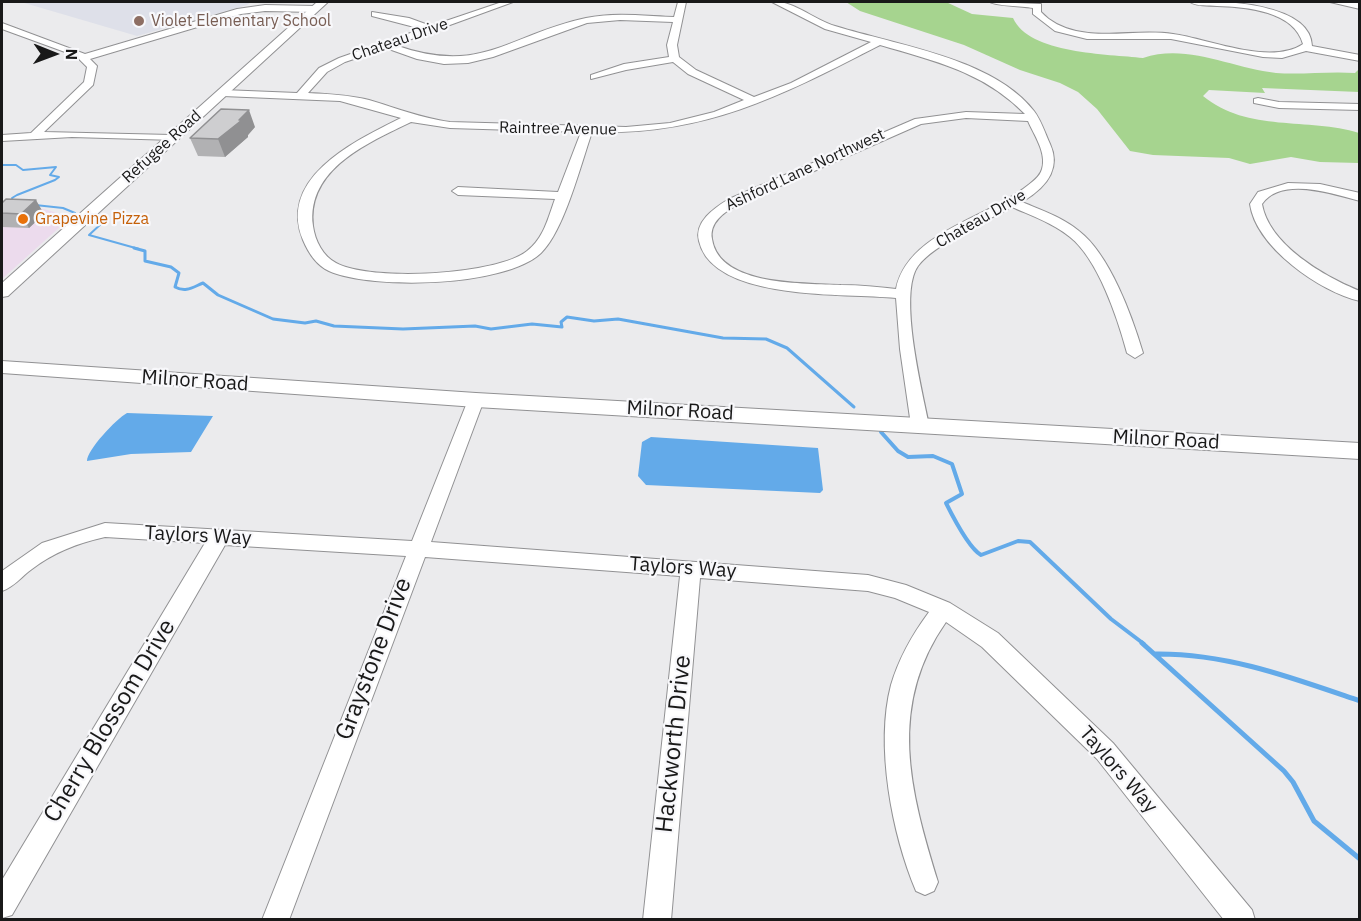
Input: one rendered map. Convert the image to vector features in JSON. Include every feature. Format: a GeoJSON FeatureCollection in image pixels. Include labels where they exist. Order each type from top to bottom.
{"type":"FeatureCollection","features":[{"type":"Feature","properties":{"kind":"main road","name":"Refugee Road"},"geometry":{"type":"LineString","coordinates":[[2,292],[319,5]]}},
{"type":"Feature","properties":{"kind":"main road","name":"Milnor Road"},"geometry":{"type":"LineString","coordinates":[[2,367],[476,400],[1359,451]]}},
{"type":"Feature","properties":{"kind":"street","name":"Chateau Drive"},"geometry":{"type":"LineString","coordinates":[[301,95],[328,67],[385,44],[509,2]]}},
{"type":"Feature","properties":{"kind":"street"},"geometry":{"type":"LineString","coordinates":[[682,2],[672,45],[675,59],[692,72],[754,101]]}},
{"type":"Feature","properties":{"kind":"street","name":"Chateau Drive"},"geometry":{"type":"LineString","coordinates":[[776,2],[828,27],[943,60],[975,72],[1014,95],[1033,118],[1048,153],[1048,169],[1038,184],[1012,202],[942,240],[920,255],[906,277],[903,294],[920,425]]}},
{"type":"Feature","properties":{"kind":"street"},"geometry":{"type":"LineString","coordinates":[[994,2],[1006,2]]}},
{"type":"Feature","properties":{"kind":"street"},"geometry":{"type":"LineString","coordinates":[[1014,2],[1042,4]]}},
{"type":"Feature","properties":{"kind":"street"},"geometry":{"type":"LineString","coordinates":[[1194,2],[1244,6],[1285,18],[1307,33],[1306,48]]}},
{"type":"Feature","properties":{"kind":"street"},"geometry":{"type":"LineString","coordinates":[[1334,2],[1359,6]]}},
{"type":"Feature","properties":{"kind":"street"},"geometry":{"type":"LineString","coordinates":[[1042,4],[1036,12],[1048,24],[1084,35],[1171,36],[1270,54],[1296,53],[1306,48],[1359,58]]}},
{"type":"Feature","properties":{"kind":"street"},"geometry":{"type":"LineString","coordinates":[[85,57],[254,5],[319,5]]}},
{"type":"Feature","properties":{"kind":"street"},"geometry":{"type":"LineString","coordinates":[[375,15],[409,21],[430,29]]}},
{"type":"Feature","properties":{"kind":"street"},"geometry":{"type":"LineString","coordinates":[[385,44],[421,59],[458,62],[495,55],[592,20],[678,20]]}},
{"type":"Feature","properties":{"kind":"street"},"geometry":{"type":"LineString","coordinates":[[2,26],[85,57],[92,66],[89,83],[35,135]]}},
{"type":"Feature","properties":{"kind":"street","name":"Raintree Avenue"},"geometry":{"type":"LineString","coordinates":[[223,93],[301,95],[358,101],[410,118],[450,125],[587,131],[626,130],[680,124],[754,101],[808,79],[879,42]]}},
{"type":"Feature","properties":{"kind":"street"},"geometry":{"type":"LineString","coordinates":[[595,77],[624,67],[675,59]]}},
{"type":"Feature","properties":{"kind":"street"},"geometry":{"type":"LineString","coordinates":[[1258,101],[1279,105],[1359,107]]}},
{"type":"Feature","properties":{"kind":"street","name":"Ashford Lane Northwest"},"geometry":{"type":"LineString","coordinates":[[903,294],[797,288],[755,281],[736,273],[715,259],[706,245],[707,224],[717,212],[733,202],[909,124],[945,116],[1033,118]]}},
{"type":"Feature","properties":{"kind":"street"},"geometry":{"type":"LineString","coordinates":[[410,118],[344,155],[325,171],[311,188],[304,207],[305,226],[319,257],[333,267],[368,275],[474,274],[508,267],[530,256],[543,243],[587,131]]}},
{"type":"Feature","properties":{"kind":"street"},"geometry":{"type":"LineString","coordinates":[[2,138],[35,135],[171,138]]}},
{"type":"Feature","properties":{"kind":"street"},"geometry":{"type":"LineString","coordinates":[[1359,197],[1324,188],[1287,187],[1266,192],[1256,204],[1263,222],[1296,264],[1318,279],[1359,297]]}},
{"type":"Feature","properties":{"kind":"street"},"geometry":{"type":"LineString","coordinates":[[458,191],[562,196]]}},
{"type":"Feature","properties":{"kind":"street"},"geometry":{"type":"LineString","coordinates":[[1012,202],[1065,227],[1088,247],[1129,334],[1135,353]]}},
{"type":"Feature","properties":{"kind":"street","name":"Graystone Drive"},"geometry":{"type":"LineString","coordinates":[[275,920],[476,400]]}},
{"type":"Feature","properties":{"kind":"street","name":"Taylors Way"},"geometry":{"type":"LineString","coordinates":[[2,583],[20,564],[60,541],[105,530],[691,569],[868,583],[899,591],[943,609],[990,640],[1105,751],[1242,920]]}},
{"type":"Feature","properties":{"kind":"street","name":"Cherry Blossom Drive"},"geometry":{"type":"LineString","coordinates":[[2,905],[219,537]]}},
{"type":"Feature","properties":{"kind":"street","name":"Hackworth Drive"},"geometry":{"type":"LineString","coordinates":[[657,920],[691,569]]}},
{"type":"Feature","properties":{"kind":"street"},"geometry":{"type":"LineString","coordinates":[[925,882],[908,829],[899,778],[898,737],[902,692],[910,662],[924,635],[943,609]]}},
{"type":"Feature","properties":{"kind":"shaded area","name":"Violet Elementary School"},"geometry":{"type":"Polygon","coordinates":[[[21,2],[251,2],[137,36],[21,2]]]}},
{"type":"Feature","properties":{"kind":"shaded area"},"geometry":{"type":"Polygon","coordinates":[[[2,208],[44,209],[71,217],[2,279],[2,208]]]}},
{"type":"Feature","properties":{"kind":"green space"},"geometry":{"type":"Polygon","coordinates":[[[846,2],[946,2],[972,14],[1013,18],[1022,30],[1035,39],[1071,50],[1091,53],[1143,58],[1176,53],[1276,73],[1355,73],[1359,69],[1359,92],[1262,88],[1265,93],[1209,90],[1203,96],[1221,108],[1259,120],[1340,128],[1359,133],[1359,163],[1320,162],[1291,157],[1250,164],[1229,158],[1153,155],[1130,151],[1097,109],[1078,92],[964,45],[860,11],[846,2]]]}},
{"type":"Feature","properties":{"kind":"water"},"geometry":{"type":"Polygon","coordinates":[[[127,413],[213,416],[191,452],[131,454],[87,461],[103,435],[127,413]]]}},
{"type":"Feature","properties":{"kind":"water"},"geometry":{"type":"Polygon","coordinates":[[[651,437],[818,448],[823,490],[820,493],[646,485],[638,476],[642,442],[651,437]]]}},
{"type":"Feature","properties":{"kind":"building"},"geometry":{"type":"Polygon","coordinates":[[[221,109],[249,110],[239,120],[242,120],[218,139],[190,138],[221,109]]]}},
{"type":"Feature","properties":{"kind":"building"},"geometry":{"type":"Polygon","coordinates":[[[6,199],[36,200],[21,214],[2,213],[2,203],[6,199]]]}},
{"type":"Feature","properties":{"kind":"waterway"},"geometry":{"type":"LineString","coordinates":[[2,165],[16,165],[23,170],[56,167],[50,175],[59,177],[17,195],[12,198],[13,201]]}},
{"type":"Feature","properties":{"kind":"waterway"},"geometry":{"type":"LineString","coordinates":[[35,205],[63,208],[75,213]]}},
{"type":"Feature","properties":{"kind":"waterway"},"geometry":{"type":"LineString","coordinates":[[98,221],[102,223],[89,235],[139,249]]}},
{"type":"Feature","properties":{"kind":"waterway"},"geometry":{"type":"LineString","coordinates":[[134,248],[145,251],[145,261],[171,267],[179,273],[175,287],[186,289],[203,283],[218,295],[273,319],[305,323],[316,321],[334,326],[403,329],[475,326],[491,329],[532,324],[562,327],[561,322],[567,317],[594,321],[618,319],[723,338],[766,339],[787,348],[854,407]]}},
{"type":"Feature","properties":{"kind":"waterway"},"geometry":{"type":"LineString","coordinates":[[881,432],[898,451],[908,457],[933,456],[952,464],[962,494],[946,503],[962,532],[976,551],[981,555],[1018,541],[1030,542],[1111,619],[1144,644]]}},
{"type":"Feature","properties":{"kind":"waterway"},"geometry":{"type":"LineString","coordinates":[[1142,643],[1284,771],[1293,782],[1314,821],[1360,859]]}},
{"type":"Feature","properties":{"kind":"waterway"},"geometry":{"type":"LineString","coordinates":[[1155,654],[1234,662],[1360,701]]}},
{"type":"Feature","properties":{"kind":"place","name":"Violet Elementary School"},"geometry":{"type":"Point","coordinates":[139,21]}},
{"type":"Feature","properties":{"kind":"place","name":"Grapevine Pizza"},"geometry":{"type":"Point","coordinates":[23,219]}}]}
